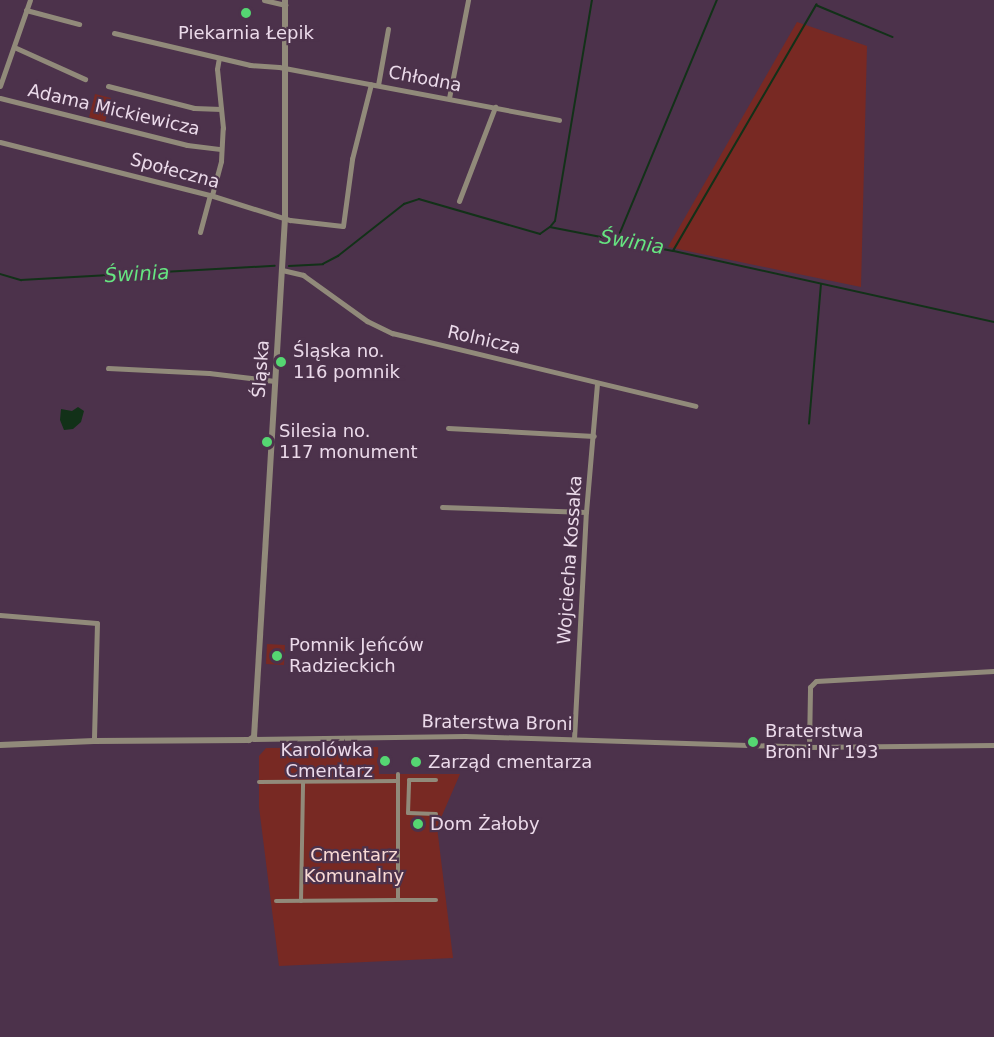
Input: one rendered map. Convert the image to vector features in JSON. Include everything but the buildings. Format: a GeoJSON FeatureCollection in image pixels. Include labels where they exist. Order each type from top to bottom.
{"type":"FeatureCollection","features":[{"type":"Feature","properties":{"kind":"street"},"geometry":{"type":"LineString","coordinates":[[0,86],[30,0]]}},
{"type":"Feature","properties":{"kind":"street"},"geometry":{"type":"LineString","coordinates":[[264,0],[285,3]]}},
{"type":"Feature","properties":{"kind":"street"},"geometry":{"type":"LineString","coordinates":[[449,98],[468,0]]}},
{"type":"Feature","properties":{"kind":"street","name":"Śląska"},"geometry":{"type":"LineString","coordinates":[[253,739],[285,219],[285,3]]}},
{"type":"Feature","properties":{"kind":"street"},"geometry":{"type":"LineString","coordinates":[[26,10],[79,24]]}},
{"type":"Feature","properties":{"kind":"street"},"geometry":{"type":"LineString","coordinates":[[378,85],[388,29]]}},
{"type":"Feature","properties":{"kind":"street","name":"Chłodna"},"geometry":{"type":"LineString","coordinates":[[114,33],[253,66],[286,68],[559,120]]}},
{"type":"Feature","properties":{"kind":"street"},"geometry":{"type":"LineString","coordinates":[[14,47],[85,80]]}},
{"type":"Feature","properties":{"kind":"street"},"geometry":{"type":"LineString","coordinates":[[200,232],[221,149],[221,109],[217,69],[219,58]]}},
{"type":"Feature","properties":{"kind":"street","name":"Społeczna"},"geometry":{"type":"LineString","coordinates":[[0,142],[211,195],[285,219],[334,227],[343,225],[352,159],[371,84]]}},
{"type":"Feature","properties":{"kind":"street"},"geometry":{"type":"LineString","coordinates":[[108,86],[194,108],[221,109]]}},
{"type":"Feature","properties":{"kind":"street","name":"Adama Mickiewicza"},"geometry":{"type":"LineString","coordinates":[[0,98],[187,145],[221,149]]}},
{"type":"Feature","properties":{"kind":"street"},"geometry":{"type":"LineString","coordinates":[[459,201],[495,107]]}},
{"type":"Feature","properties":{"kind":"street","name":"Rolnicza"},"geometry":{"type":"LineString","coordinates":[[282,270],[303,275],[366,321],[392,333],[695,406]]}},
{"type":"Feature","properties":{"kind":"street"},"geometry":{"type":"LineString","coordinates":[[108,368],[209,373],[275,381]]}},
{"type":"Feature","properties":{"kind":"street","name":"Wojciecha Kossaka"},"geometry":{"type":"LineString","coordinates":[[574,739],[586,512],[597,382]]}},
{"type":"Feature","properties":{"kind":"street"},"geometry":{"type":"LineString","coordinates":[[448,428],[594,436]]}},
{"type":"Feature","properties":{"kind":"street"},"geometry":{"type":"LineString","coordinates":[[442,507],[586,512]]}},
{"type":"Feature","properties":{"kind":"street"},"geometry":{"type":"LineString","coordinates":[[0,615],[97,623],[93,741]]}},
{"type":"Feature","properties":{"kind":"street"},"geometry":{"type":"LineString","coordinates":[[809,747],[810,687],[816,681],[994,671]]}},
{"type":"Feature","properties":{"kind":"street","name":"Braterstwa Broni"},"geometry":{"type":"LineString","coordinates":[[0,745],[93,741],[465,736],[809,747],[994,746]]}},
{"type":"Feature","properties":{"kind":"street"},"geometry":{"type":"LineString","coordinates":[[398,778],[398,900]]}},
{"type":"Feature","properties":{"kind":"street"},"geometry":{"type":"LineString","coordinates":[[259,782],[398,778],[436,780]]}},
{"type":"Feature","properties":{"kind":"street"},"geometry":{"type":"LineString","coordinates":[[408,780],[408,813]]}},
{"type":"Feature","properties":{"kind":"street"},"geometry":{"type":"LineString","coordinates":[[301,901],[303,781]]}},
{"type":"Feature","properties":{"kind":"street"},"geometry":{"type":"LineString","coordinates":[[398,814],[436,814]]}},
{"type":"Feature","properties":{"kind":"street"},"geometry":{"type":"LineString","coordinates":[[276,901],[436,900]]}},
{"type":"Feature","properties":{"kind":"green space"},"geometry":{"type":"Polygon","coordinates":[[[797,22],[867,46],[861,287],[668,247],[797,22]]]}},
{"type":"Feature","properties":{"kind":"green space"},"geometry":{"type":"Polygon","coordinates":[[[95,94],[111,98],[105,122],[89,117],[95,94]]]}},
{"type":"Feature","properties":{"kind":"green space"},"geometry":{"type":"Polygon","coordinates":[[[267,644],[285,645],[284,665],[266,664],[267,644]]]}},
{"type":"Feature","properties":{"kind":"green space","name":"Cmentarz Komunalny"},"geometry":{"type":"Polygon","coordinates":[[[378,747],[379,774],[460,774],[437,827],[453,958],[279,966],[259,807],[259,756],[266,748],[378,747]]]}},
{"type":"Feature","properties":{"kind":"shaded area"},"geometry":{"type":"Polygon","coordinates":[[[78,407],[84,411],[81,422],[73,429],[64,430],[60,420],[61,409],[72,411],[78,407]]]}},
{"type":"Feature","properties":{"kind":"waterway"},"geometry":{"type":"LineString","coordinates":[[551,226],[555,221],[592,0]]}},
{"type":"Feature","properties":{"kind":"waterway"},"geometry":{"type":"LineString","coordinates":[[617,240],[717,0]]}},
{"type":"Feature","properties":{"kind":"waterway","name":"Świnia"},"geometry":{"type":"LineString","coordinates":[[289,266],[323,264],[338,256],[404,204],[419,199],[540,234],[550,227],[673,251],[816,5],[893,37]]}},
{"type":"Feature","properties":{"kind":"waterway"},"geometry":{"type":"LineString","coordinates":[[674,251],[994,322]]}},
{"type":"Feature","properties":{"kind":"waterway","name":"Świnia"},"geometry":{"type":"LineString","coordinates":[[0,274],[21,280],[275,266]]}},
{"type":"Feature","properties":{"kind":"waterway"},"geometry":{"type":"LineString","coordinates":[[809,424],[821,285]]}},
{"type":"Feature","properties":{"kind":"place","name":"Piekarnia Łepik"},"geometry":{"type":"Point","coordinates":[246,13]}},
{"type":"Feature","properties":{"kind":"place","name":"Śląska no. 116 pomnik"},"geometry":{"type":"Point","coordinates":[281,362]}},
{"type":"Feature","properties":{"kind":"place","name":"Silesia no. 117 monument"},"geometry":{"type":"Point","coordinates":[267,442]}},
{"type":"Feature","properties":{"kind":"place","name":"Pomnik Jeńców Radzieckich"},"geometry":{"type":"Point","coordinates":[277,656]}},
{"type":"Feature","properties":{"kind":"place","name":"Braterstwa Broni Nr 193"},"geometry":{"type":"Point","coordinates":[753,742]}},
{"type":"Feature","properties":{"kind":"place","name":"Karolówka Cmentarz"},"geometry":{"type":"Point","coordinates":[385,761]}},
{"type":"Feature","properties":{"kind":"place","name":"Zarząd cmentarza"},"geometry":{"type":"Point","coordinates":[416,762]}},
{"type":"Feature","properties":{"kind":"place","name":"Dom Żałoby"},"geometry":{"type":"Point","coordinates":[418,824]}}]}
